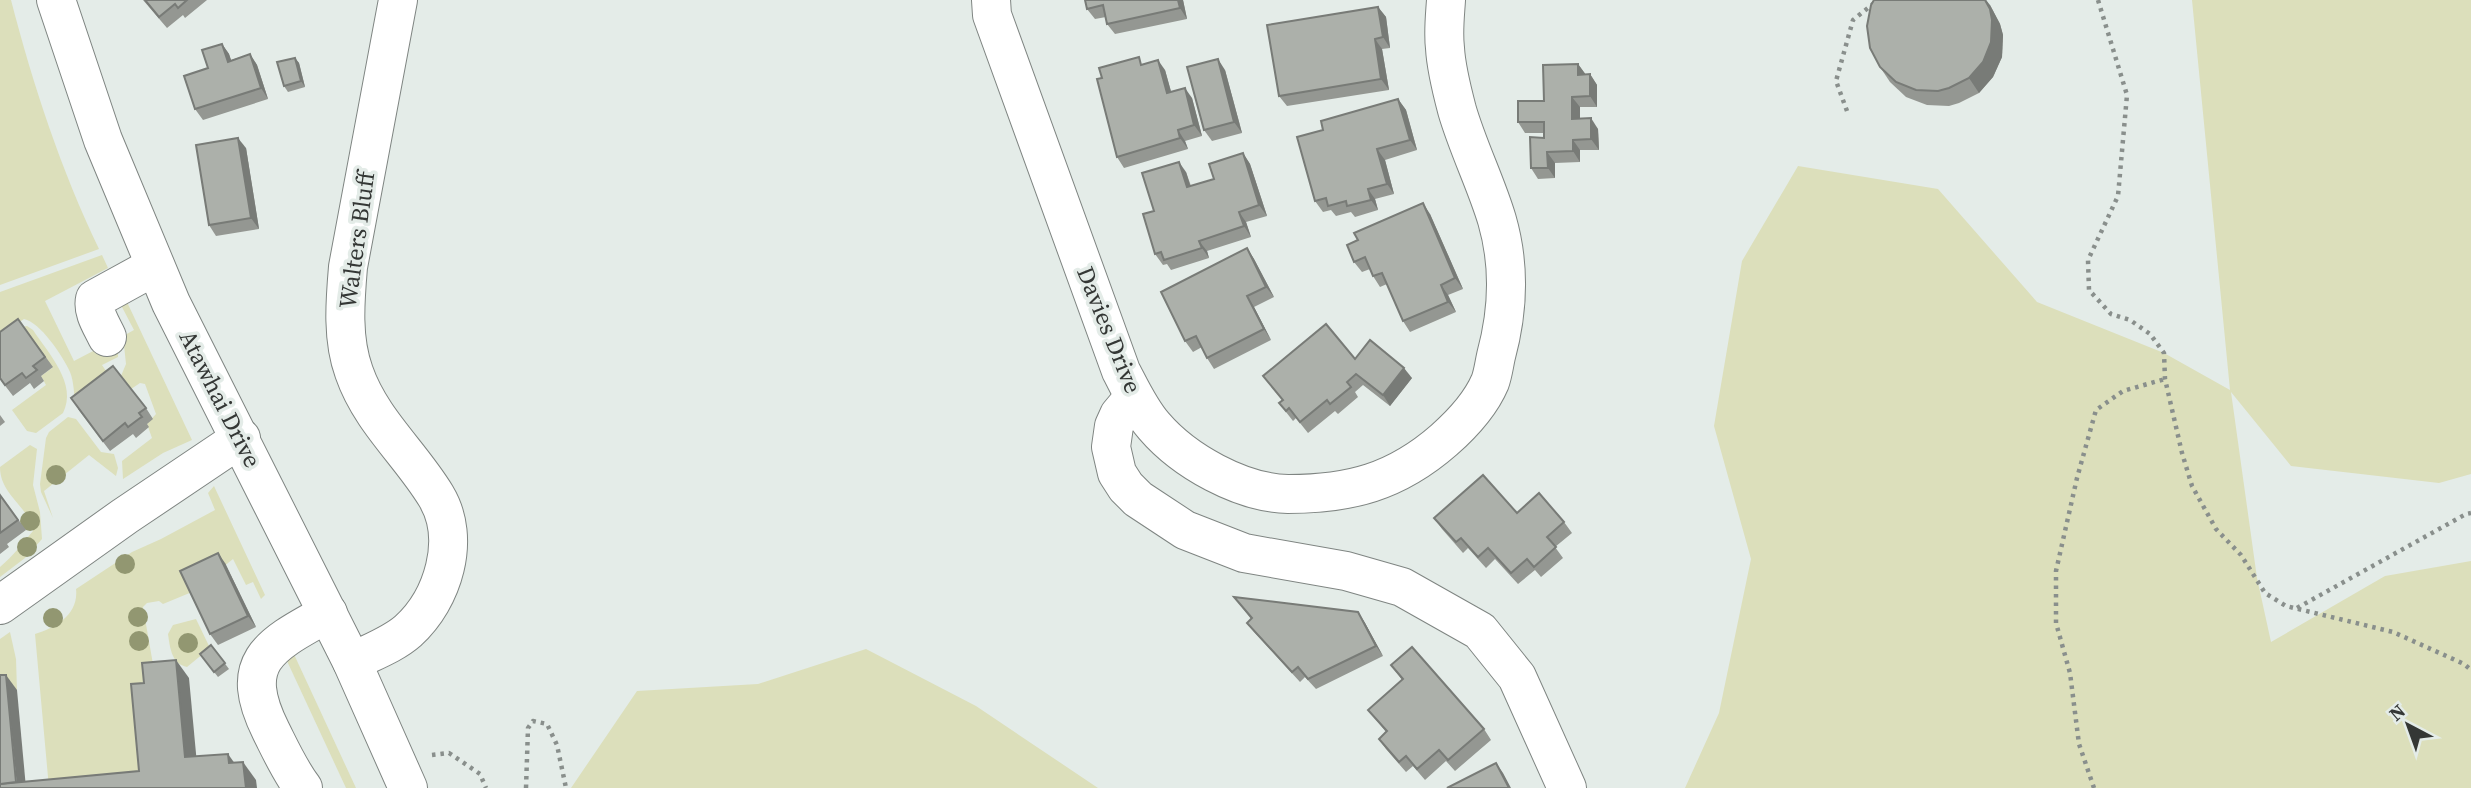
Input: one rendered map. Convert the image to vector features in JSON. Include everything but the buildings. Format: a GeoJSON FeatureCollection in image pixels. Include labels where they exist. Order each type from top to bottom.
{"type":"FeatureCollection","features":[{"type":"Feature","properties":{"kind":"street","name":"Atawhai Drive"},"geometry":{"type":"LineString","coordinates":[[55,0],[103,140],[171,303],[352,662],[401,773]]}},
{"type":"Feature","properties":{"kind":"street","name":"Walters Bluff"},"geometry":{"type":"LineString","coordinates":[[352,662],[408,631],[426,611],[447,565],[448,537],[445,516],[437,497],[383,428],[365,399],[354,371],[347,340],[345,310],[348,267],[398,0]]}},
{"type":"Feature","properties":{"kind":"street","name":"Davies Drive"},"geometry":{"type":"LineString","coordinates":[[991,0],[992,15],[1121,371],[1134,397],[1154,426],[1203,466],[1251,489],[1278,494],[1349,490],[1401,472],[1427,456],[1449,436],[1471,412],[1490,383],[1505,324],[1507,284],[1497,222],[1457,110],[1444,48],[1446,0]]}},
{"type":"Feature","properties":{"kind":"street"},"geometry":{"type":"LineString","coordinates":[[107,337],[96,313],[95,299],[155,266]]}},
{"type":"Feature","properties":{"kind":"street"},"geometry":{"type":"LineString","coordinates":[[1134,397],[1119,415],[1114,426],[1111,447],[1117,472],[1126,487],[1138,499],[1185,530],[1244,553],[1346,571],[1402,587],[1480,631],[1517,677],[1567,788]]}},
{"type":"Feature","properties":{"kind":"street"},"geometry":{"type":"LineString","coordinates":[[0,605],[240,438]]}},
{"type":"Feature","properties":{"kind":"street"},"geometry":{"type":"LineString","coordinates":[[303,788],[289,768],[262,712],[258,699],[257,676],[260,663],[273,648],[290,634],[328,613]]}},
{"type":"Feature","properties":{"kind":"path"},"geometry":{"type":"LineString","coordinates":[[1847,111],[1836,81],[1853,20],[1878,0]]}},
{"type":"Feature","properties":{"kind":"path"},"geometry":{"type":"LineString","coordinates":[[2098,0],[2127,95],[2118,196],[2088,260],[2089,290],[2111,314],[2130,320],[2150,334],[2164,353],[2165,379],[2192,486],[2216,529],[2241,555],[2265,593],[2286,606],[2393,632],[2464,664],[2471,670]]}},
{"type":"Feature","properties":{"kind":"path"},"geometry":{"type":"LineString","coordinates":[[2094,788],[2079,744],[2070,673],[2056,623],[2056,571],[2096,410],[2123,391],[2165,379]]}},
{"type":"Feature","properties":{"kind":"path"},"geometry":{"type":"LineString","coordinates":[[2296,608],[2471,513]]}},
{"type":"Feature","properties":{"kind":"path"},"geometry":{"type":"LineString","coordinates":[[526,788],[528,728],[533,721],[547,724],[557,745],[566,788]]}},
{"type":"Feature","properties":{"kind":"path"},"geometry":{"type":"LineString","coordinates":[[401,773],[449,753],[480,774],[486,788]]}},
{"type":"Feature","properties":{"kind":"green space"},"geometry":{"type":"Polygon","coordinates":[[[0,0],[11,0],[49,127],[72,189],[99,249],[0,285],[0,0]]]}},
{"type":"Feature","properties":{"kind":"green space"},"geometry":{"type":"Polygon","coordinates":[[[2192,0],[2471,0],[2471,474],[2439,483],[2291,466],[2231,392],[2257,578],[2271,642],[2385,576],[2471,561],[2471,788],[1685,788],[1719,713],[1751,559],[1714,426],[1742,261],[1798,166],[1938,189],[2037,302],[2164,353],[2230,390],[2192,0]]]}},
{"type":"Feature","properties":{"kind":"green space"},"geometry":{"type":"Polygon","coordinates":[[[102,255],[108,268],[45,301],[74,361],[118,338],[118,357],[102,365],[110,377],[75,404],[70,372],[57,349],[37,326],[24,319],[0,335],[0,292],[102,255]]]}},
{"type":"Feature","properties":{"kind":"green space"},"geometry":{"type":"Polygon","coordinates":[[[126,300],[192,440],[163,453],[123,479],[122,461],[152,438],[147,424],[156,414],[145,384],[140,383],[131,389],[121,376],[126,364],[123,336],[134,330],[122,307],[126,300]]]}},
{"type":"Feature","properties":{"kind":"green space"},"geometry":{"type":"Polygon","coordinates":[[[27,326],[33,330],[53,359],[67,391],[63,413],[36,433],[27,431],[12,410],[46,385],[41,376],[52,368],[22,327],[27,326]]]}},
{"type":"Feature","properties":{"kind":"green space"},"geometry":{"type":"Polygon","coordinates":[[[68,417],[76,419],[101,452],[114,454],[118,468],[116,476],[89,455],[44,491],[53,518],[40,484],[46,438],[49,432],[68,417]]]}},
{"type":"Feature","properties":{"kind":"green space"},"geometry":{"type":"Polygon","coordinates":[[[30,445],[37,449],[33,485],[40,512],[42,539],[25,558],[0,577],[0,567],[33,531],[26,514],[4,485],[0,467],[30,445]]]}},
{"type":"Feature","properties":{"kind":"green space"},"geometry":{"type":"Polygon","coordinates":[[[214,486],[265,595],[261,599],[253,582],[246,585],[233,559],[192,592],[163,604],[159,601],[147,603],[143,607],[154,670],[151,788],[49,788],[35,634],[58,624],[70,613],[76,598],[76,589],[132,552],[215,510],[208,493],[214,486]]]}},
{"type":"Feature","properties":{"kind":"green space"},"geometry":{"type":"Polygon","coordinates":[[[196,619],[210,648],[187,667],[175,659],[168,634],[173,625],[196,619]]]}},
{"type":"Feature","properties":{"kind":"green space"},"geometry":{"type":"Polygon","coordinates":[[[10,632],[16,659],[17,690],[0,691],[0,639],[10,632]]]}},
{"type":"Feature","properties":{"kind":"green space"},"geometry":{"type":"Polygon","coordinates":[[[866,649],[976,706],[1098,788],[571,788],[637,691],[758,684],[866,649]]]}},
{"type":"Feature","properties":{"kind":"green space"},"geometry":{"type":"Polygon","coordinates":[[[292,650],[356,788],[346,788],[287,661],[292,650]]]}}]}
